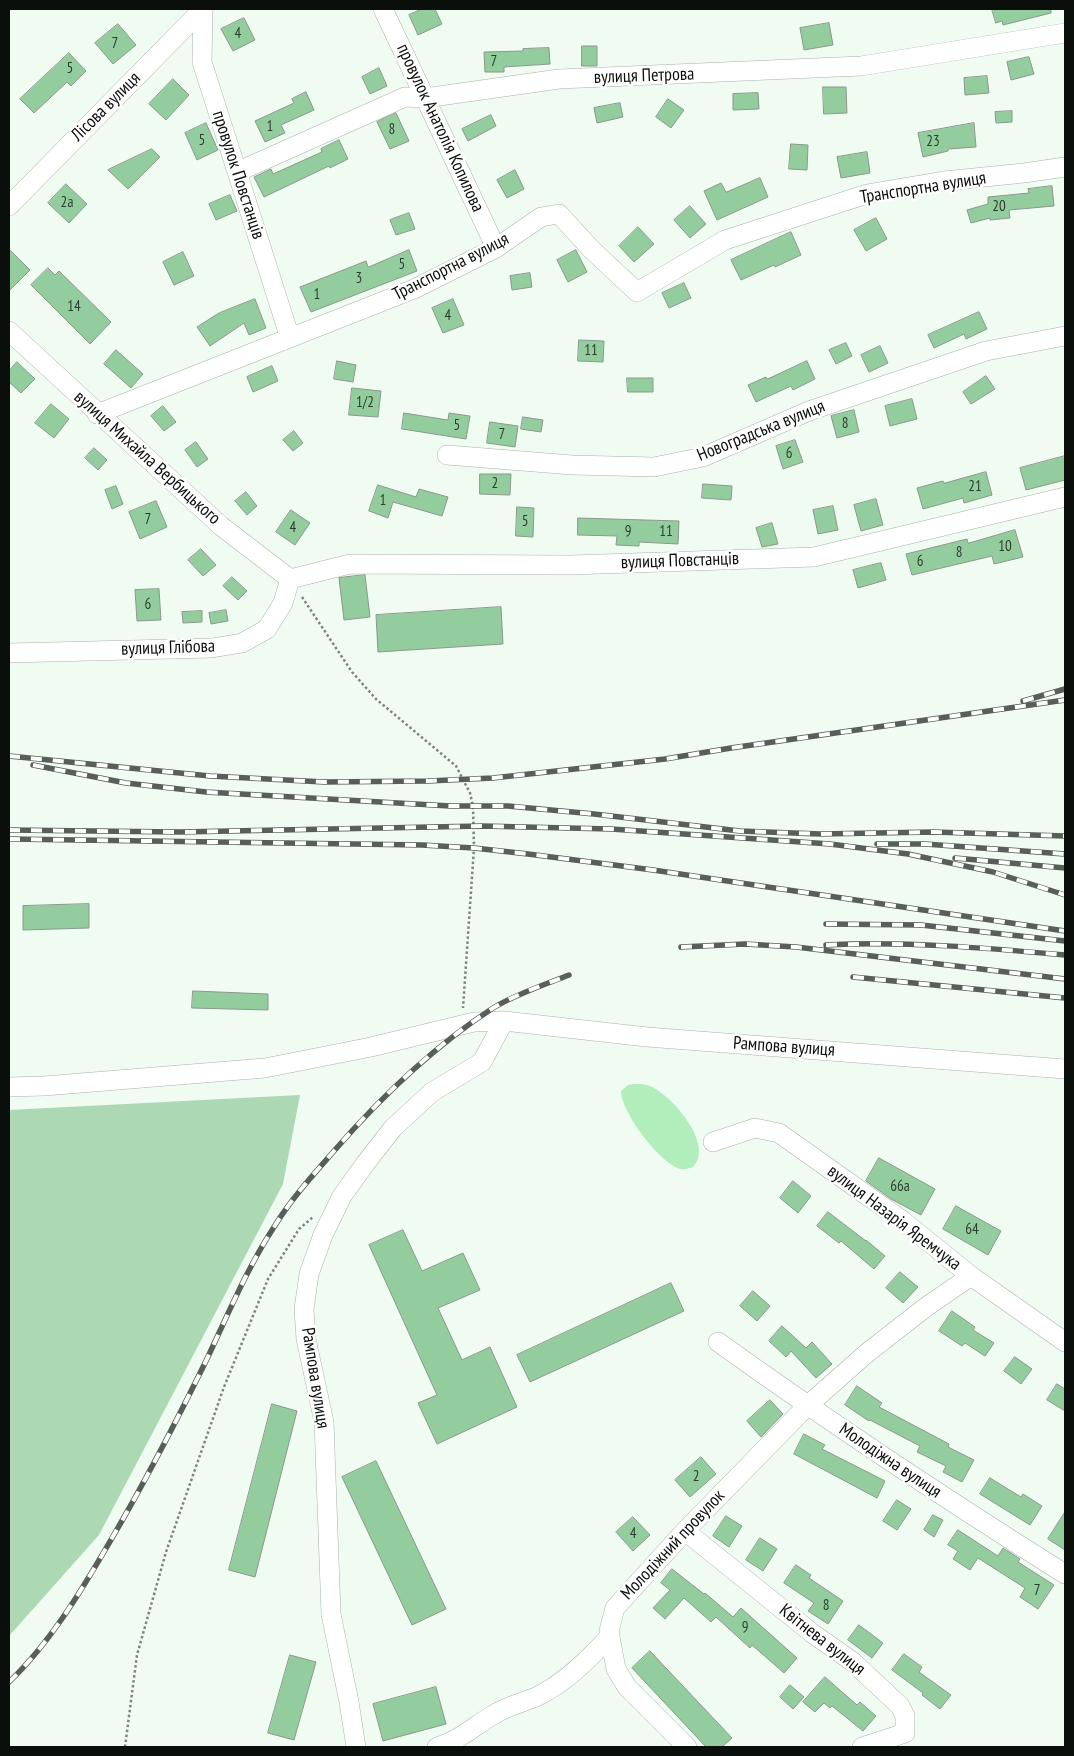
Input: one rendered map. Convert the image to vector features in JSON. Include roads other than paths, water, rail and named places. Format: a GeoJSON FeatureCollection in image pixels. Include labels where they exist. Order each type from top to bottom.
{"type":"FeatureCollection","features":[{"type":"Feature","properties":{"kind":"street","name":"провулок Повстанців"},"geometry":{"type":"LineString","coordinates":[[203,9],[202,62],[290,338]]}},
{"type":"Feature","properties":{"kind":"street","name":"Лісова вулиця"},"geometry":{"type":"LineString","coordinates":[[9,206],[203,9]]}},
{"type":"Feature","properties":{"kind":"street","name":"провулок Анатолія Копилова"},"geometry":{"type":"LineString","coordinates":[[383,9],[496,248]]}},
{"type":"Feature","properties":{"kind":"street","name":"вулиця Петрова"},"geometry":{"type":"LineString","coordinates":[[237,172],[405,97],[426,98],[558,79],[861,66],[1065,33]]}},
{"type":"Feature","properties":{"kind":"street","name":"Транспортна вулиця"},"geometry":{"type":"LineString","coordinates":[[97,414],[414,289],[496,248],[541,217],[559,214],[592,250],[637,292],[725,240],[867,194],[944,181],[1024,174],[1065,167]]}},
{"type":"Feature","properties":{"kind":"street","name":"вулиця Михайла Вербицького"},"geometry":{"type":"LineString","coordinates":[[9,331],[97,414],[221,526],[290,579]]}},
{"type":"Feature","properties":{"kind":"street","name":"Новоградська вулиця"},"geometry":{"type":"LineString","coordinates":[[447,455],[572,465],[654,467],[703,457],[809,410],[986,351],[1065,336]]}},
{"type":"Feature","properties":{"kind":"street","name":"вулиця Повстанців"},"geometry":{"type":"LineString","coordinates":[[290,579],[350,564],[570,565],[814,557],[1065,497]]}},
{"type":"Feature","properties":{"kind":"street","name":"вулиця Глібова"},"geometry":{"type":"LineString","coordinates":[[9,653],[212,648],[242,643],[267,629],[283,603],[290,579]]}},
{"type":"Feature","properties":{"kind":"street","name":"Рампова вулиця"},"geometry":{"type":"LineString","coordinates":[[356,1747],[331,1614],[324,1422],[306,1339],[304,1309],[309,1274],[323,1234],[342,1196],[365,1164],[393,1128],[432,1092],[482,1062],[504,1021]]}},
{"type":"Feature","properties":{"kind":"street","name":"Рампова вулиця"},"geometry":{"type":"LineString","coordinates":[[9,1087],[44,1086],[265,1068],[474,1022],[504,1021],[648,1037],[1065,1068]]}},
{"type":"Feature","properties":{"kind":"street","name":"вулиця Назарія Яремчука"},"geometry":{"type":"LineString","coordinates":[[713,1142],[755,1128],[779,1133],[903,1221],[971,1276],[1065,1342]]}},
{"type":"Feature","properties":{"kind":"street","name":"Молодіжний провулок"},"geometry":{"type":"LineString","coordinates":[[687,1747],[628,1687],[616,1669],[609,1631],[615,1608],[685,1530],[807,1406],[874,1347],[926,1307],[971,1276]]}},
{"type":"Feature","properties":{"kind":"street","name":"Молодіжна вулиця"},"geometry":{"type":"LineString","coordinates":[[718,1342],[807,1406],[988,1526],[1065,1574]]}},
{"type":"Feature","properties":{"kind":"street","name":"Квітнева вулиця"},"geometry":{"type":"LineString","coordinates":[[685,1530],[812,1633],[853,1662],[900,1706],[905,1716],[905,1733],[862,1747]]}},
{"type":"Feature","properties":{"kind":"street"},"geometry":{"type":"LineString","coordinates":[[437,1747],[453,1742],[493,1714],[512,1704],[536,1697],[582,1665],[610,1636]]}},
{"type":"Feature","properties":{"kind":"railway"},"geometry":{"type":"LineString","coordinates":[[1023,701],[1065,689]]}},
{"type":"Feature","properties":{"kind":"railway"},"geometry":{"type":"LineString","coordinates":[[9,756],[210,776],[324,782],[493,778],[665,759],[1065,700]]}},
{"type":"Feature","properties":{"kind":"railway"},"geometry":{"type":"LineString","coordinates":[[33,765],[126,783],[206,792],[450,806],[508,806],[740,831],[820,834],[933,832],[1065,836]]}},
{"type":"Feature","properties":{"kind":"railway"},"geometry":{"type":"LineString","coordinates":[[9,830],[180,832],[482,826],[611,829],[830,844],[908,854],[993,872],[1065,895]]}},
{"type":"Feature","properties":{"kind":"railway"},"geometry":{"type":"LineString","coordinates":[[9,839],[422,845],[474,848],[653,870],[1065,931]]}},
{"type":"Feature","properties":{"kind":"railway"},"geometry":{"type":"LineString","coordinates":[[877,844],[925,844],[1065,854]]}},
{"type":"Feature","properties":{"kind":"railway"},"geometry":{"type":"LineString","coordinates":[[955,858],[1065,868]]}},
{"type":"Feature","properties":{"kind":"railway"},"geometry":{"type":"LineString","coordinates":[[826,924],[921,925],[1065,941]]}},
{"type":"Feature","properties":{"kind":"railway"},"geometry":{"type":"LineString","coordinates":[[681,947],[745,944],[796,947],[1065,979]]}},
{"type":"Feature","properties":{"kind":"railway"},"geometry":{"type":"LineString","coordinates":[[826,945],[916,945],[1065,955]]}},
{"type":"Feature","properties":{"kind":"railway"},"geometry":{"type":"LineString","coordinates":[[9,1682],[42,1646],[57,1626],[98,1562],[134,1500],[175,1422],[254,1260],[281,1217],[310,1178],[370,1111],[449,1039],[493,1008],[511,998],[569,975]]}},
{"type":"Feature","properties":{"kind":"railway"},"geometry":{"type":"LineString","coordinates":[[853,977],[1065,998]]}}]}
